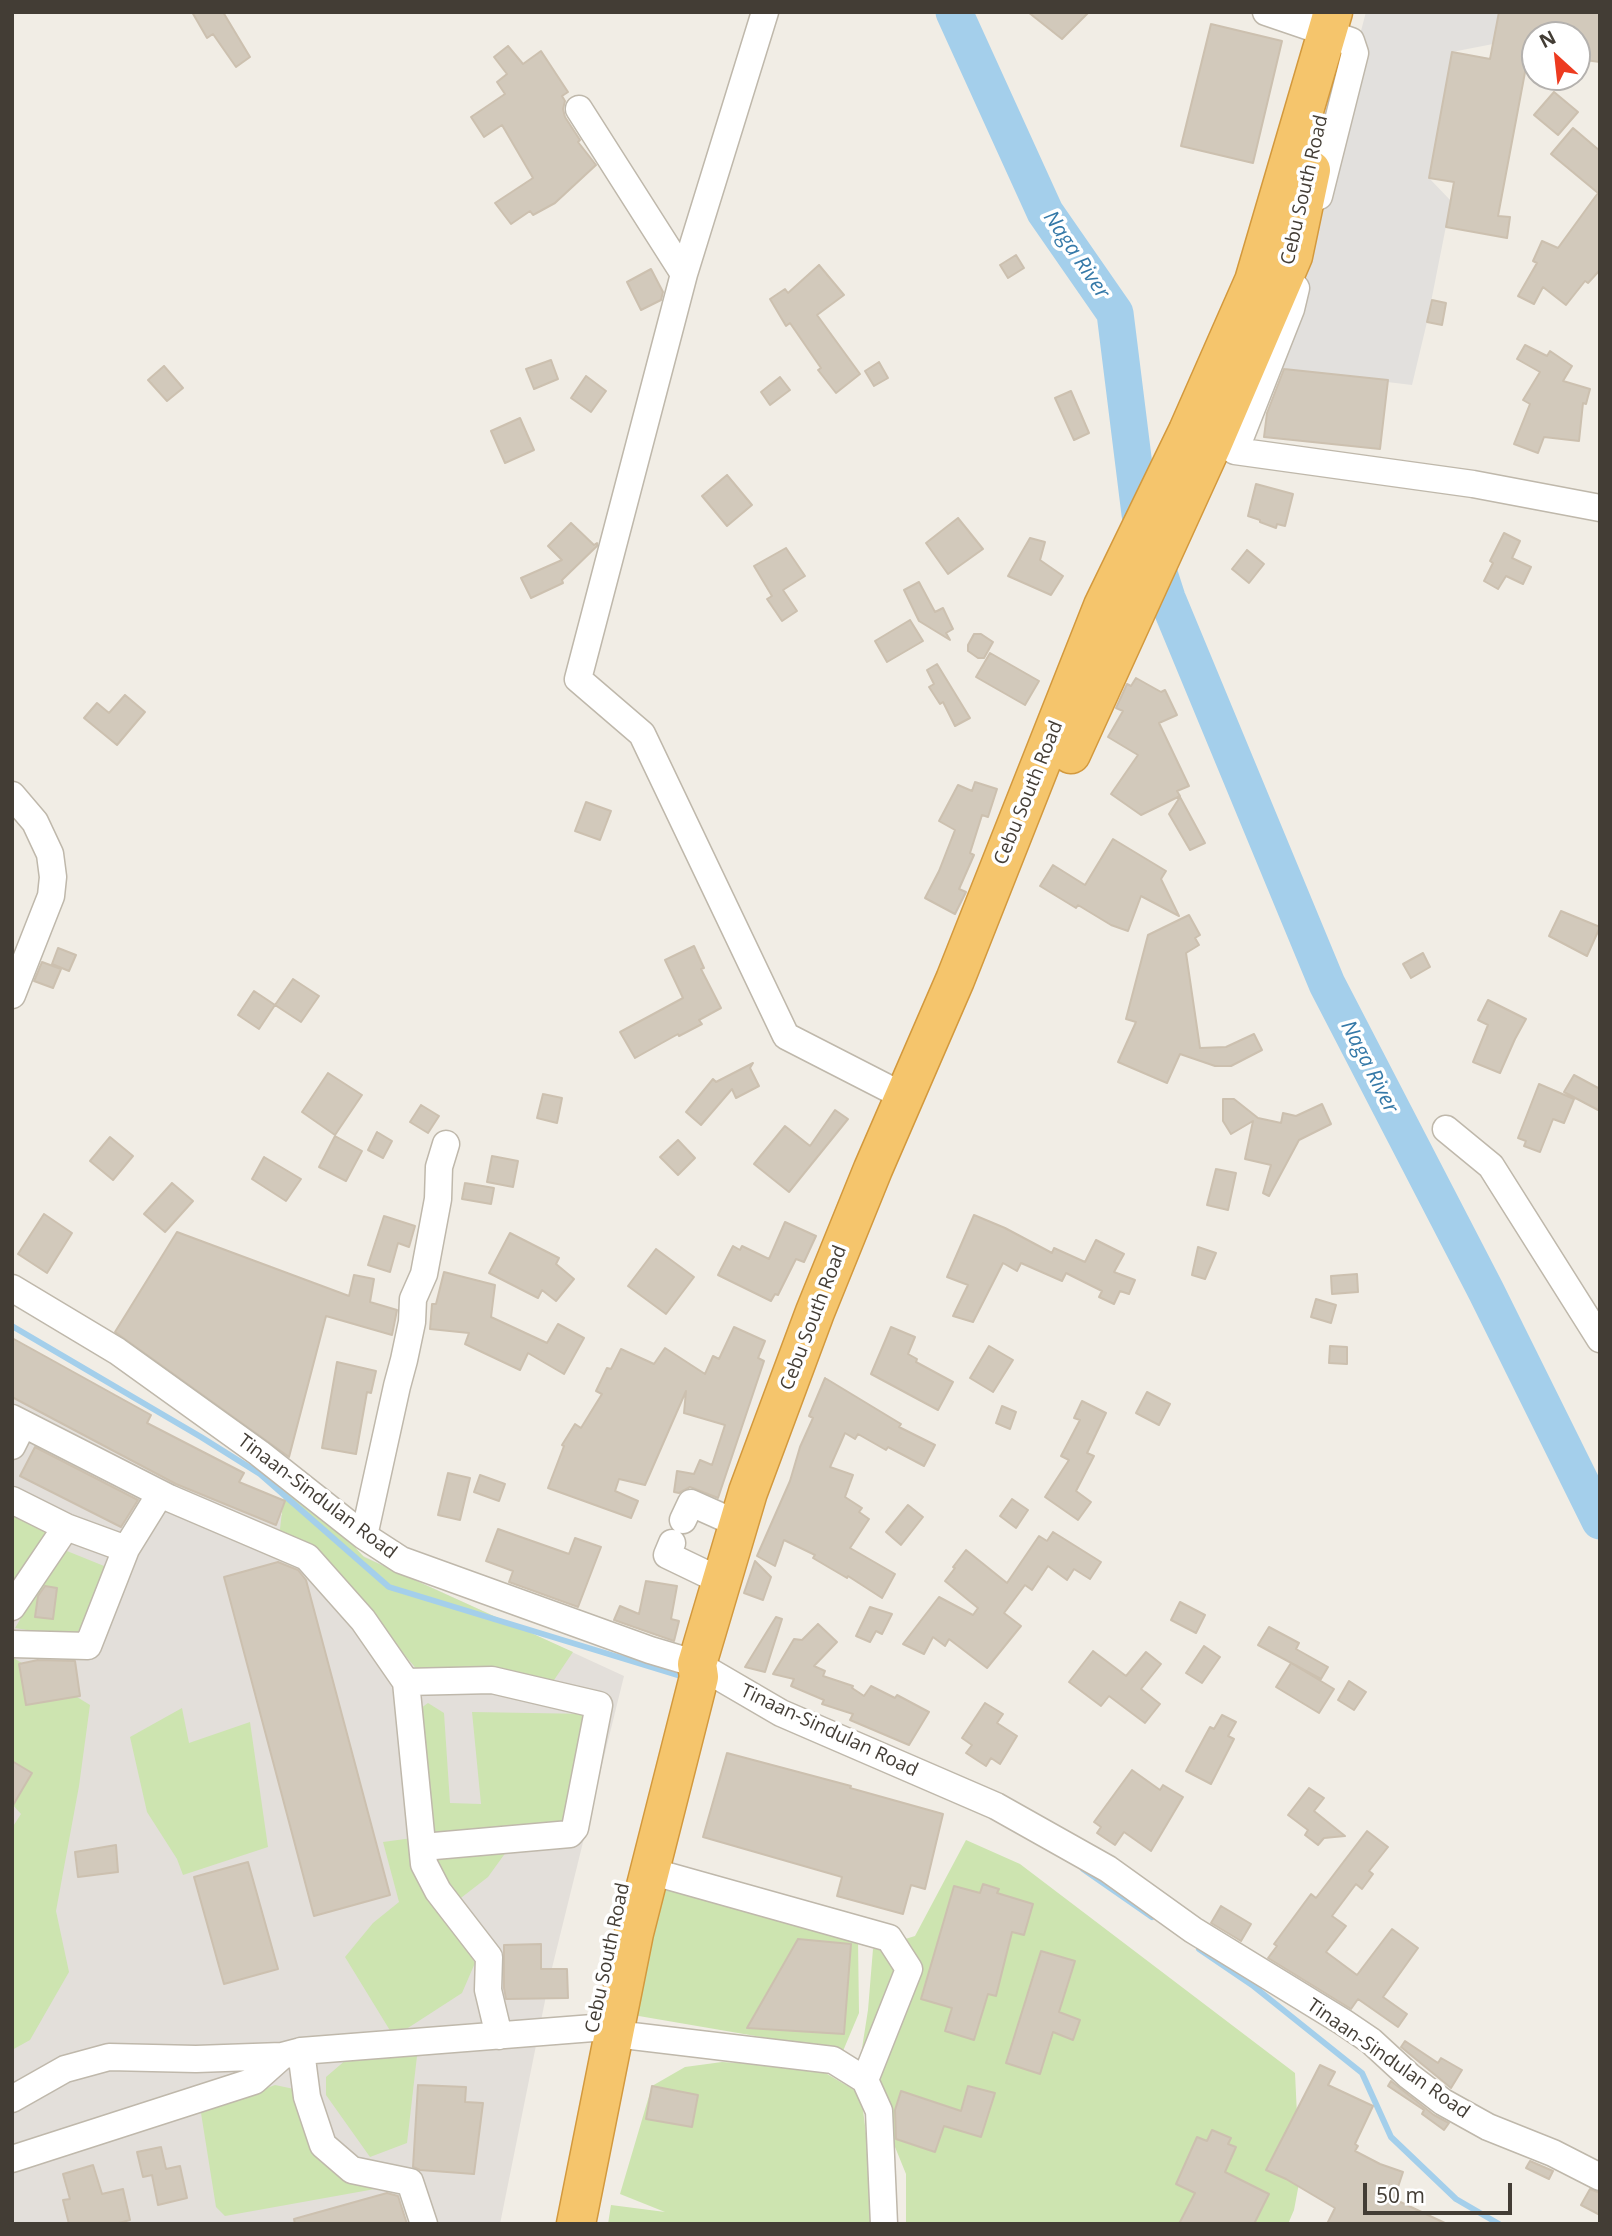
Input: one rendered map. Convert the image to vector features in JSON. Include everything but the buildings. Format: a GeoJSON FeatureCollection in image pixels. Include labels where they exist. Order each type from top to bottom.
{"type":"FeatureCollection","features":[{"type":"Feature","properties":{"kind":"highway","name":"Cebu South Road"},"geometry":{"type":"LineString","coordinates":[[576,2224],[603,2031],[610,1937],[627,1868],[690,1681],[748,1492],[815,1312],[955,980],[1042,817],[1117,614],[1185,471],[1254,281],[1335,24]]}},
{"type":"Feature","properties":{"kind":"highway","name":"Cebu South Road"},"geometry":{"type":"LineString","coordinates":[[552,2224],[603,2031],[634,1933],[650,1871],[690,1681]]}},
{"type":"Feature","properties":{"kind":"street"},"geometry":{"type":"LineString","coordinates":[[765,12],[684,274],[578,679],[642,734],[786,1036],[905,1097]]}},
{"type":"Feature","properties":{"kind":"street"},"geometry":{"type":"LineString","coordinates":[[1266,12],[1335,24],[1351,40],[1355,53],[1291,309],[1235,451],[1473,485],[1600,508]]}},
{"type":"Feature","properties":{"kind":"street"},"geometry":{"type":"LineString","coordinates":[[579,109],[684,274]]}},
{"type":"Feature","properties":{"kind":"street"},"geometry":{"type":"LineString","coordinates":[[12,795],[35,822],[50,854],[53,877],[51,896],[12,995]]}},
{"type":"Feature","properties":{"kind":"street"},"geometry":{"type":"LineString","coordinates":[[1446,1129],[1491,1166],[1600,1339]]}},
{"type":"Feature","properties":{"kind":"street"},"geometry":{"type":"LineString","coordinates":[[364,1536],[412,1322],[413,1299],[426,1264],[438,1199],[439,1167],[446,1144]]}},
{"type":"Feature","properties":{"kind":"street","name":"Tinaan-Sindulan Road"},"geometry":{"type":"LineString","coordinates":[[12,1288],[117,1351],[260,1452],[364,1536],[401,1560],[650,1650],[690,1681],[781,1713],[996,1806],[1108,1869],[1193,1930],[1343,2022],[1371,2041],[1409,2076],[1443,2102],[1488,2127],[1553,2153],[1600,2177]]}},
{"type":"Feature","properties":{"kind":"street"},"geometry":{"type":"LineString","coordinates":[[16,1430],[307,1557],[363,1620],[406,1682],[424,1864],[438,1891],[489,1957],[488,1990],[499,2036]]}},
{"type":"Feature","properties":{"kind":"street"},"geometry":{"type":"LineString","coordinates":[[12,1644],[88,1646],[126,1549],[160,1493]]}},
{"type":"Feature","properties":{"kind":"street"},"geometry":{"type":"LineString","coordinates":[[12,1500],[66,1527],[126,1549]]}},
{"type":"Feature","properties":{"kind":"street"},"geometry":{"type":"LineString","coordinates":[[721,1581],[667,1555],[691,1503],[738,1524]]}},
{"type":"Feature","properties":{"kind":"street"},"geometry":{"type":"LineString","coordinates":[[12,1607],[66,1527]]}},
{"type":"Feature","properties":{"kind":"street"},"geometry":{"type":"LineString","coordinates":[[406,1682],[492,1680],[599,1704],[575,1828],[570,1834],[423,1847]]}},
{"type":"Feature","properties":{"kind":"street"},"geometry":{"type":"LineString","coordinates":[[650,1871],[889,1938],[909,1969],[865,2080]]}},
{"type":"Feature","properties":{"kind":"street"},"geometry":{"type":"LineString","coordinates":[[12,2099],[65,2069],[109,2057],[196,2059],[499,2036],[603,2031],[833,2060],[865,2080],[880,2111],[884,2224]]}},
{"type":"Feature","properties":{"kind":"street"},"geometry":{"type":"LineString","coordinates":[[12,2159],[254,2081],[292,2053]]}},
{"type":"Feature","properties":{"kind":"street"},"geometry":{"type":"LineString","coordinates":[[292,2053],[323,2145],[352,2170],[410,2182],[424,2224]]}},
{"type":"Feature","properties":{"kind":"shaded area"},"geometry":{"type":"Polygon","coordinates":[[[1366,12],[1499,12],[1493,44],[1452,52],[1429,178],[1451,201],[1412,385],[1272,368],[1366,12]]]}},
{"type":"Feature","properties":{"kind":"shaded area"},"geometry":{"type":"Polygon","coordinates":[[[12,1359],[307,1530],[624,1676],[550,1976],[500,2224],[12,2224],[12,1359]]]}},
{"type":"Feature","properties":{"kind":"green space"},"geometry":{"type":"Polygon","coordinates":[[[285,1485],[330,1520],[364,1557],[573,1652],[552,1683],[419,1672],[338,1576],[279,1538],[285,1485]]]}},
{"type":"Feature","properties":{"kind":"green space"},"geometry":{"type":"Polygon","coordinates":[[[12,1509],[54,1533],[12,1591],[12,1509]]]}},
{"type":"Feature","properties":{"kind":"green space"},"geometry":{"type":"Polygon","coordinates":[[[67,1551],[109,1568],[75,1638],[15,1628],[58,1556],[67,1551]]]}},
{"type":"Feature","properties":{"kind":"green space"},"geometry":{"type":"Polygon","coordinates":[[[12,1657],[90,1705],[79,1786],[56,1911],[69,1972],[30,2040],[12,2050],[12,1828],[21,1814],[12,1804],[12,1657]]]}},
{"type":"Feature","properties":{"kind":"green space"},"geometry":{"type":"Polygon","coordinates":[[[428,1703],[444,1713],[450,1803],[481,1804],[472,1712],[591,1714],[570,1820],[522,1830],[488,1877],[444,1911],[475,1963],[462,1993],[394,2037],[345,1957],[373,1923],[399,1902],[383,1842],[427,1836],[403,1721],[428,1703]]]}},
{"type":"Feature","properties":{"kind":"green space"},"geometry":{"type":"Polygon","coordinates":[[[182,1708],[189,1743],[250,1722],[268,1847],[183,1875],[177,1859],[147,1812],[130,1737],[182,1708]]]}},
{"type":"Feature","properties":{"kind":"green space"},"geometry":{"type":"Polygon","coordinates":[[[966,1840],[1020,1864],[1295,2073],[1300,2178],[1294,2210],[1288,2224],[906,2224],[906,2174],[860,2061],[873,1949],[915,1936],[966,1840]]]}},
{"type":"Feature","properties":{"kind":"green space"},"geometry":{"type":"Polygon","coordinates":[[[663,1883],[858,1940],[859,2013],[843,2051],[633,2015],[663,1883]]]}},
{"type":"Feature","properties":{"kind":"green space"},"geometry":{"type":"Polygon","coordinates":[[[417,2056],[407,2143],[370,2157],[326,2095],[326,2077],[347,2059],[417,2056]]]}},
{"type":"Feature","properties":{"kind":"green space"},"geometry":{"type":"Polygon","coordinates":[[[722,2062],[817,2068],[861,2094],[873,2189],[872,2224],[608,2224],[611,2205],[665,2212],[620,2194],[652,2086],[685,2067],[722,2062]]]}},
{"type":"Feature","properties":{"kind":"green space"},"geometry":{"type":"Polygon","coordinates":[[[275,2085],[294,2089],[353,2182],[375,2189],[225,2216],[216,2207],[201,2113],[275,2085]]]}},
{"type":"Feature","properties":{"kind":"waterway","name":"Naga River"},"geometry":{"type":"LineString","coordinates":[[954,12],[1045,212],[1115,313],[1140,514],[1167,598],[1327,984],[1486,1291],[1600,1521]]}},
{"type":"Feature","properties":{"kind":"waterway"},"geometry":{"type":"LineString","coordinates":[[12,1326],[260,1474],[389,1587],[687,1678]]}},
{"type":"Feature","properties":{"kind":"waterway"},"geometry":{"type":"LineString","coordinates":[[1083,1869],[1152,1917]]}},
{"type":"Feature","properties":{"kind":"waterway"},"geometry":{"type":"LineString","coordinates":[[1199,1949],[1252,1985],[1362,2073],[1391,2137],[1456,2199],[1499,2224]]}}]}
